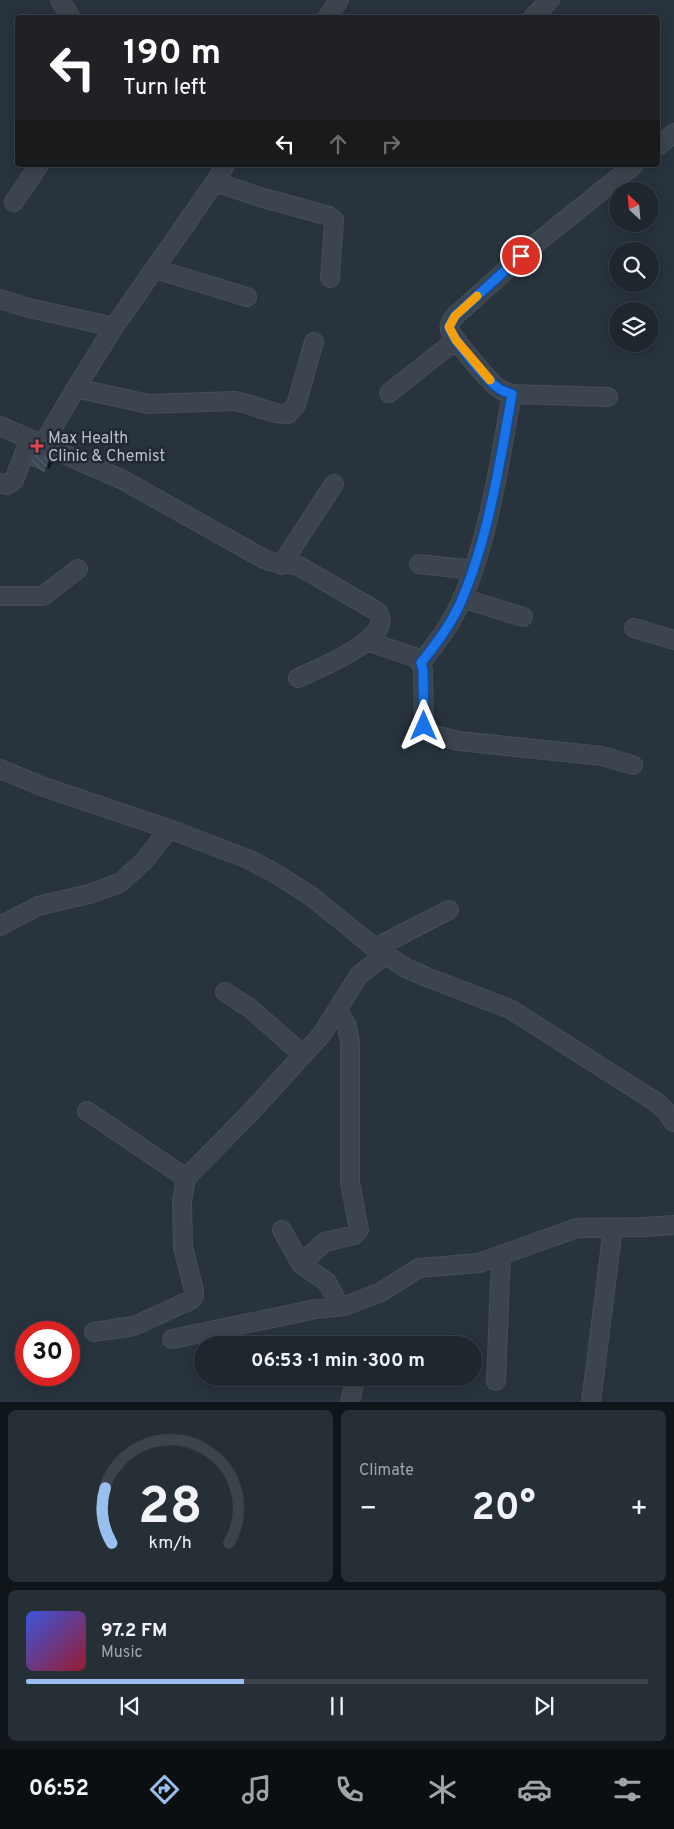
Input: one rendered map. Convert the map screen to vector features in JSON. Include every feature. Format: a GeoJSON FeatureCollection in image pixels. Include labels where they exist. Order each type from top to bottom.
{"type":"FeatureCollection","features":[{"type":"Feature","properties":{"kind":"street"},"geometry":{"type":"LineString","coordinates":[[60,0],[69,15]]}},
{"type":"Feature","properties":{"kind":"street"},"geometry":{"type":"LineString","coordinates":[[329,15],[339,0]]}},
{"type":"Feature","properties":{"kind":"street"},"geometry":{"type":"LineString","coordinates":[[535,15],[550,0]]}},
{"type":"Feature","properties":{"kind":"street"},"geometry":{"type":"LineString","coordinates":[[660,144],[674,133]]}},
{"type":"Feature","properties":{"kind":"street"},"geometry":{"type":"LineString","coordinates":[[14,202],[38,167]]}},
{"type":"Feature","properties":{"kind":"street"},"geometry":{"type":"LineString","coordinates":[[0,483],[7,485],[14,480],[36,441],[76,388],[114,327],[224,167]]}},
{"type":"Feature","properties":{"kind":"street"},"geometry":{"type":"LineString","coordinates":[[608,397],[512,394],[504,392],[491,382],[456,340],[449,327],[455,316],[534,245],[632,167]]}},
{"type":"Feature","properties":{"kind":"street"},"geometry":{"type":"LineString","coordinates":[[215,182],[260,197],[322,212],[332,218],[334,220],[330,278]]}},
{"type":"Feature","properties":{"kind":"street"},"geometry":{"type":"LineString","coordinates":[[155,268],[247,297]]}},
{"type":"Feature","properties":{"kind":"street"},"geometry":{"type":"LineString","coordinates":[[0,299],[25,307],[114,327]]}},
{"type":"Feature","properties":{"kind":"street"},"geometry":{"type":"LineString","coordinates":[[390,393],[456,340]]}},
{"type":"Feature","properties":{"kind":"street"},"geometry":{"type":"LineString","coordinates":[[76,388],[148,404],[244,402],[285,414],[291,412],[296,405],[314,342]]}},
{"type":"Feature","properties":{"kind":"street"},"geometry":{"type":"LineString","coordinates":[[421,663],[446,629],[462,598],[473,570],[493,499],[512,394]]}},
{"type":"Feature","properties":{"kind":"street"},"geometry":{"type":"LineString","coordinates":[[0,426],[123,480],[246,550],[271,562],[299,566],[378,612],[382,621],[381,626],[367,641],[356,650],[298,678]]}},
{"type":"Feature","properties":{"kind":"street"},"geometry":{"type":"LineString","coordinates":[[281,564],[334,484]]}},
{"type":"Feature","properties":{"kind":"street"},"geometry":{"type":"LineString","coordinates":[[419,564],[473,570]]}},
{"type":"Feature","properties":{"kind":"street"},"geometry":{"type":"LineString","coordinates":[[0,596],[43,596],[78,569]]}},
{"type":"Feature","properties":{"kind":"street"},"geometry":{"type":"LineString","coordinates":[[462,598],[523,617]]}},
{"type":"Feature","properties":{"kind":"street"},"geometry":{"type":"LineString","coordinates":[[634,628],[674,640]]}},
{"type":"Feature","properties":{"kind":"street"},"geometry":{"type":"LineString","coordinates":[[367,641],[414,657],[421,663],[423,670],[424,726],[430,734],[459,741],[602,756],[633,766]]}},
{"type":"Feature","properties":{"kind":"street"},"geometry":{"type":"LineString","coordinates":[[0,769],[83,801],[169,828],[232,852],[273,872],[311,896],[380,952],[406,968],[510,1009],[656,1102],[674,1122]]}},
{"type":"Feature","properties":{"kind":"street"},"geometry":{"type":"LineString","coordinates":[[0,926],[38,906],[89,894],[120,883],[137,870],[169,828]]}},
{"type":"Feature","properties":{"kind":"street"},"geometry":{"type":"LineString","coordinates":[[94,1332],[134,1326],[186,1302],[194,1296],[183,1247],[182,1202],[186,1178],[322,1034],[359,975],[380,952],[449,910]]}},
{"type":"Feature","properties":{"kind":"street"},"geometry":{"type":"LineString","coordinates":[[225,992],[256,1013],[303,1055]]}},
{"type":"Feature","properties":{"kind":"street"},"geometry":{"type":"LineString","coordinates":[[301,1263],[325,1242],[354,1234],[359,1230],[350,1182],[350,1043],[347,1026],[338,1010]]}},
{"type":"Feature","properties":{"kind":"street"},"geometry":{"type":"LineString","coordinates":[[656,1102],[674,1100]]}},
{"type":"Feature","properties":{"kind":"street"},"geometry":{"type":"LineString","coordinates":[[87,1111],[186,1178]]}},
{"type":"Feature","properties":{"kind":"street"},"geometry":{"type":"LineString","coordinates":[[172,1339],[316,1308],[340,1307],[381,1292],[419,1268],[479,1263],[577,1228],[674,1225]]}},
{"type":"Feature","properties":{"kind":"street"},"geometry":{"type":"LineString","coordinates":[[592,1402],[613,1228]]}},
{"type":"Feature","properties":{"kind":"street"},"geometry":{"type":"LineString","coordinates":[[282,1230],[301,1263],[327,1282],[340,1307]]}},
{"type":"Feature","properties":{"kind":"street"},"geometry":{"type":"LineString","coordinates":[[496,1381],[502,1255]]}},
{"type":"Feature","properties":{"kind":"street"},"geometry":{"type":"LineString","coordinates":[[350,1402],[354,1386]]}},
{"type":"Feature","properties":{"kind":"building"},"geometry":{"type":"Polygon","coordinates":[[[29,450],[50,458],[45,473],[23,463],[29,450]]]}},
{"type":"Feature","properties":{"kind":"slow traffic"},"geometry":{"type":"LineString","coordinates":[[477,296],[455,316],[449,327],[456,340],[490,380]]}},
{"type":"Feature","properties":{"kind":"place","name":"Max Health Clinic & Chemist"},"geometry":{"type":"Point","coordinates":[37,446]}},
{"type":"Feature","properties":{"kind":"route"},"geometry":{"type":"LineString","coordinates":[[424,726],[423,670],[421,663],[446,629],[459,605],[473,570],[493,499],[512,394],[504,392],[491,382],[456,340],[449,327],[455,316],[521,256]]}}]}
